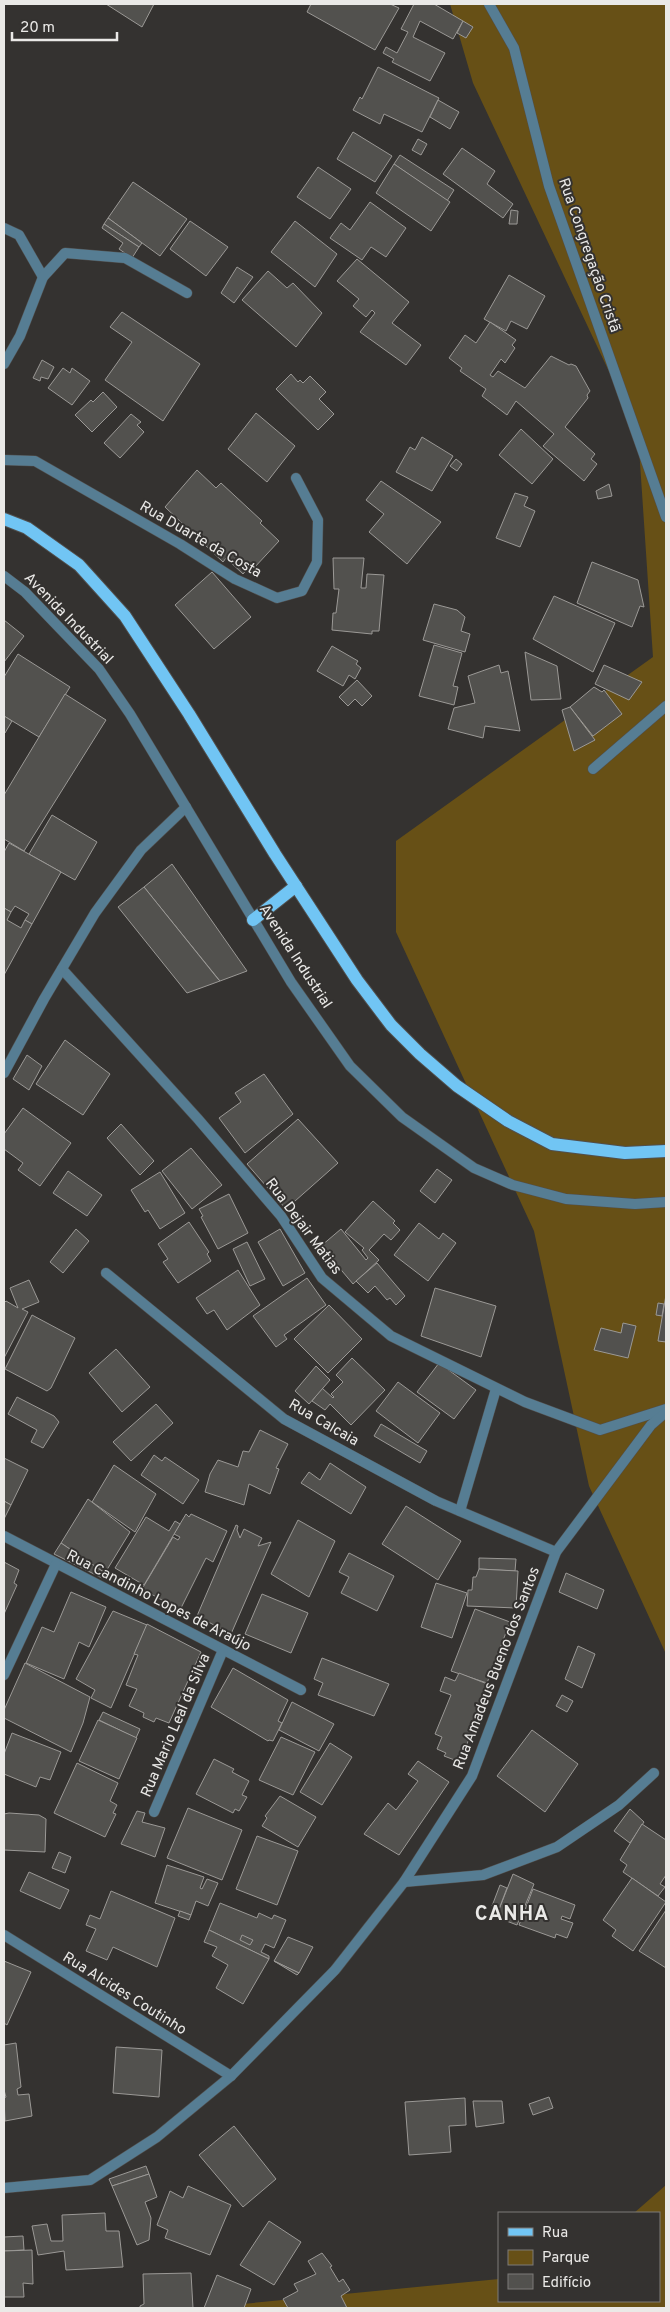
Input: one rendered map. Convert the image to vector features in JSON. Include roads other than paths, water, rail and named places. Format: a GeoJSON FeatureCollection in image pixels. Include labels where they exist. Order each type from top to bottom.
{"type":"FeatureCollection","features":[{"type":"Feature","properties":{"kind":"main road"},"geometry":{"type":"LineString","coordinates":[[4,519],[27,528],[79,565],[125,616],[357,980],[391,1025],[457,1086],[508,1121],[552,1144],[625,1153],[666,1151]]}},
{"type":"Feature","properties":{"kind":"main road"},"geometry":{"type":"LineString","coordinates":[[253,920],[296,886]]}},
{"type":"Feature","properties":{"kind":"street","name":"Rua Congregação Cristã"},"geometry":{"type":"LineString","coordinates":[[488,4],[514,48],[549,186],[666,518]]}},
{"type":"Feature","properties":{"kind":"street"},"geometry":{"type":"LineString","coordinates":[[4,228],[19,235],[44,277]]}},
{"type":"Feature","properties":{"kind":"street"},"geometry":{"type":"LineString","coordinates":[[4,364],[20,336],[44,277],[64,253],[125,258],[187,293]]}},
{"type":"Feature","properties":{"kind":"street","name":"Rua Duarte da Costa"},"geometry":{"type":"LineString","coordinates":[[4,460],[34,461],[180,544],[235,579],[277,598],[302,591],[317,562],[318,520],[296,478]]}},
{"type":"Feature","properties":{"kind":"street","name":"Avenida Industrial"},"geometry":{"type":"LineString","coordinates":[[4,576],[25,592],[99,669],[130,714],[291,982],[350,1066],[402,1118],[474,1168],[513,1185],[566,1200],[635,1204],[666,1202]]}},
{"type":"Feature","properties":{"kind":"street"},"geometry":{"type":"LineString","coordinates":[[593,769],[666,706]]}},
{"type":"Feature","properties":{"kind":"street"},"geometry":{"type":"LineString","coordinates":[[4,1073],[95,913],[141,850],[186,807]]}},
{"type":"Feature","properties":{"kind":"street","name":"Rua Dejair Matias"},"geometry":{"type":"LineString","coordinates":[[62,968],[198,1119],[281,1216],[322,1278],[391,1336],[496,1389],[600,1430],[666,1410]]}},
{"type":"Feature","properties":{"kind":"street","name":"Rua Calcaia"},"geometry":{"type":"LineString","coordinates":[[106,1273],[284,1419],[436,1501],[556,1552]]}},
{"type":"Feature","properties":{"kind":"street"},"geometry":{"type":"LineString","coordinates":[[460,1511],[496,1389]]}},
{"type":"Feature","properties":{"kind":"street","name":"Rua Amadeus Bueno dos Santos"},"geometry":{"type":"LineString","coordinates":[[4,2188],[90,2180],[157,2138],[231,2076],[335,1970],[404,1882],[472,1776],[556,1552],[652,1425],[666,1410]]}},
{"type":"Feature","properties":{"kind":"street","name":"Rua Candinho Lopes de Araújo"},"geometry":{"type":"LineString","coordinates":[[4,1536],[301,1690]]}},
{"type":"Feature","properties":{"kind":"street"},"geometry":{"type":"LineString","coordinates":[[4,1675],[56,1564]]}},
{"type":"Feature","properties":{"kind":"street","name":"Rua Mario Leal da Silva"},"geometry":{"type":"LineString","coordinates":[[154,1812],[223,1650]]}},
{"type":"Feature","properties":{"kind":"street"},"geometry":{"type":"LineString","coordinates":[[404,1882],[483,1876],[557,1847],[620,1805],[654,1773]]}},
{"type":"Feature","properties":{"kind":"street","name":"Rua Alcides Coutinho"},"geometry":{"type":"LineString","coordinates":[[4,1935],[231,2076]]}},
{"type":"Feature","properties":{"kind":"district","name":"CANHA"},"geometry":{"type":"Point","coordinates":[512,1913]}}]}
